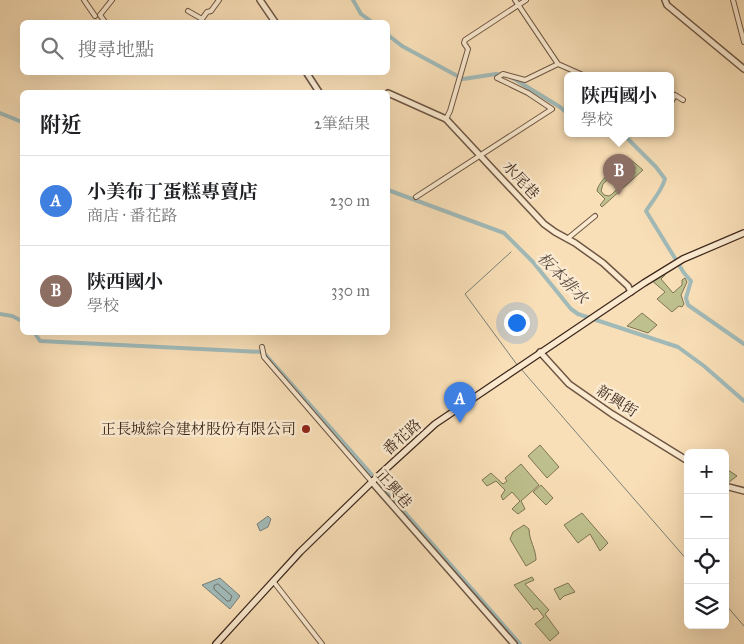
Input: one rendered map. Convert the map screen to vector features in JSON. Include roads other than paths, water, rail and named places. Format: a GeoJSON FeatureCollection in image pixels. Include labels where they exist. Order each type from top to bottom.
{"type":"FeatureCollection","features":[{"type":"Feature","properties":{"kind":"main road","name":"番花路"},"geometry":{"type":"LineString","coordinates":[[216,644],[300,552],[435,424],[540,352],[684,259],[744,233]]}},
{"type":"Feature","properties":{"kind":"street"},"geometry":{"type":"LineString","coordinates":[[84,0],[96,16]]}},
{"type":"Feature","properties":{"kind":"street"},"geometry":{"type":"LineString","coordinates":[[104,20],[100,15],[110,0]]}},
{"type":"Feature","properties":{"kind":"street"},"geometry":{"type":"LineString","coordinates":[[188,11],[202,19],[219,0]]}},
{"type":"Feature","properties":{"kind":"street"},"geometry":{"type":"LineString","coordinates":[[260,0],[274,20]]}},
{"type":"Feature","properties":{"kind":"street"},"geometry":{"type":"LineString","coordinates":[[515,0],[558,64],[576,72]]}},
{"type":"Feature","properties":{"kind":"street"},"geometry":{"type":"LineString","coordinates":[[446,119],[468,49],[464,43],[465,40],[526,0]]}},
{"type":"Feature","properties":{"kind":"street"},"geometry":{"type":"LineString","coordinates":[[665,0],[668,5],[744,69]]}},
{"type":"Feature","properties":{"kind":"street"},"geometry":{"type":"LineString","coordinates":[[733,0],[744,42]]}},
{"type":"Feature","properties":{"kind":"street"},"geometry":{"type":"LineString","coordinates":[[416,198],[552,109],[528,93],[497,78],[503,74],[525,80],[558,64]]}},
{"type":"Feature","properties":{"kind":"street"},"geometry":{"type":"LineString","coordinates":[[308,75],[318,90]]}},
{"type":"Feature","properties":{"kind":"street"},"geometry":{"type":"LineString","coordinates":[[674,96],[675,94],[683,100]]}},
{"type":"Feature","properties":{"kind":"street","name":"水尾巷"},"geometry":{"type":"LineString","coordinates":[[390,95],[446,119],[544,224],[604,263],[628,286],[631,292]]}},
{"type":"Feature","properties":{"kind":"street"},"geometry":{"type":"LineString","coordinates":[[567,239],[594,216]]}},
{"type":"Feature","properties":{"kind":"street","name":"正興巷"},"geometry":{"type":"LineString","coordinates":[[262,347],[264,356],[514,644]]}},
{"type":"Feature","properties":{"kind":"street","name":"新興街"},"geometry":{"type":"LineString","coordinates":[[540,352],[569,384],[612,414],[684,459]]}},
{"type":"Feature","properties":{"kind":"street"},"geometry":{"type":"LineString","coordinates":[[729,487],[744,491]]}},
{"type":"Feature","properties":{"kind":"street"},"geometry":{"type":"LineString","coordinates":[[273,581],[322,644]]}},
{"type":"Feature","properties":{"kind":"water"},"geometry":{"type":"Polygon","coordinates":[[[268,516],[271,519],[268,527],[260,531],[257,524],[268,516]]]}},
{"type":"Feature","properties":{"kind":"water"},"geometry":{"type":"Polygon","coordinates":[[[220,578],[240,596],[230,609],[202,585],[220,578]]]}},
{"type":"Feature","properties":{"kind":"waterway"},"geometry":{"type":"LineString","coordinates":[[353,0],[361,14],[369,20]]}},
{"type":"Feature","properties":{"kind":"waterway"},"geometry":{"type":"LineString","coordinates":[[390,37],[402,46],[463,79],[496,74],[503,75]]}},
{"type":"Feature","properties":{"kind":"waterway"},"geometry":{"type":"LineString","coordinates":[[511,77],[564,110]]}},
{"type":"Feature","properties":{"kind":"waterway","name":"板本排水"},"geometry":{"type":"LineString","coordinates":[[0,113],[20,121]]}},
{"type":"Feature","properties":{"kind":"waterway"},"geometry":{"type":"LineString","coordinates":[[626,137],[656,167],[665,179],[646,211],[684,273],[691,281],[686,298],[688,305],[744,344]]}},
{"type":"Feature","properties":{"kind":"waterway","name":"板本排水"},"geometry":{"type":"LineString","coordinates":[[390,191],[504,233],[533,262],[571,309],[578,314],[678,347],[704,366],[744,401]]}},
{"type":"Feature","properties":{"kind":"waterway"},"geometry":{"type":"LineString","coordinates":[[511,252],[465,294],[518,366]]}},
{"type":"Feature","properties":{"kind":"waterway"},"geometry":{"type":"LineString","coordinates":[[0,314],[12,316],[20,320]]}},
{"type":"Feature","properties":{"kind":"waterway"},"geometry":{"type":"LineString","coordinates":[[36,335],[40,341],[263,352],[520,644]]}},
{"type":"Feature","properties":{"kind":"waterway"},"geometry":{"type":"LineString","coordinates":[[521,369],[684,556]]}},
{"type":"Feature","properties":{"kind":"waterway"},"geometry":{"type":"LineString","coordinates":[[729,609],[744,626]]}},
{"type":"Feature","properties":{"kind":"place","name":"陝西國小"},"geometry":{"type":"Point","coordinates":[619,195]}},
{"type":"Feature","properties":{"kind":"place","name":"小美布丁蛋糕專賣店"},"geometry":{"type":"Point","coordinates":[460,423]}},
{"type":"Feature","properties":{"kind":"place","name":"正長城綜合建材股份有限公司"},"geometry":{"type":"Point","coordinates":[306,429]}}]}
